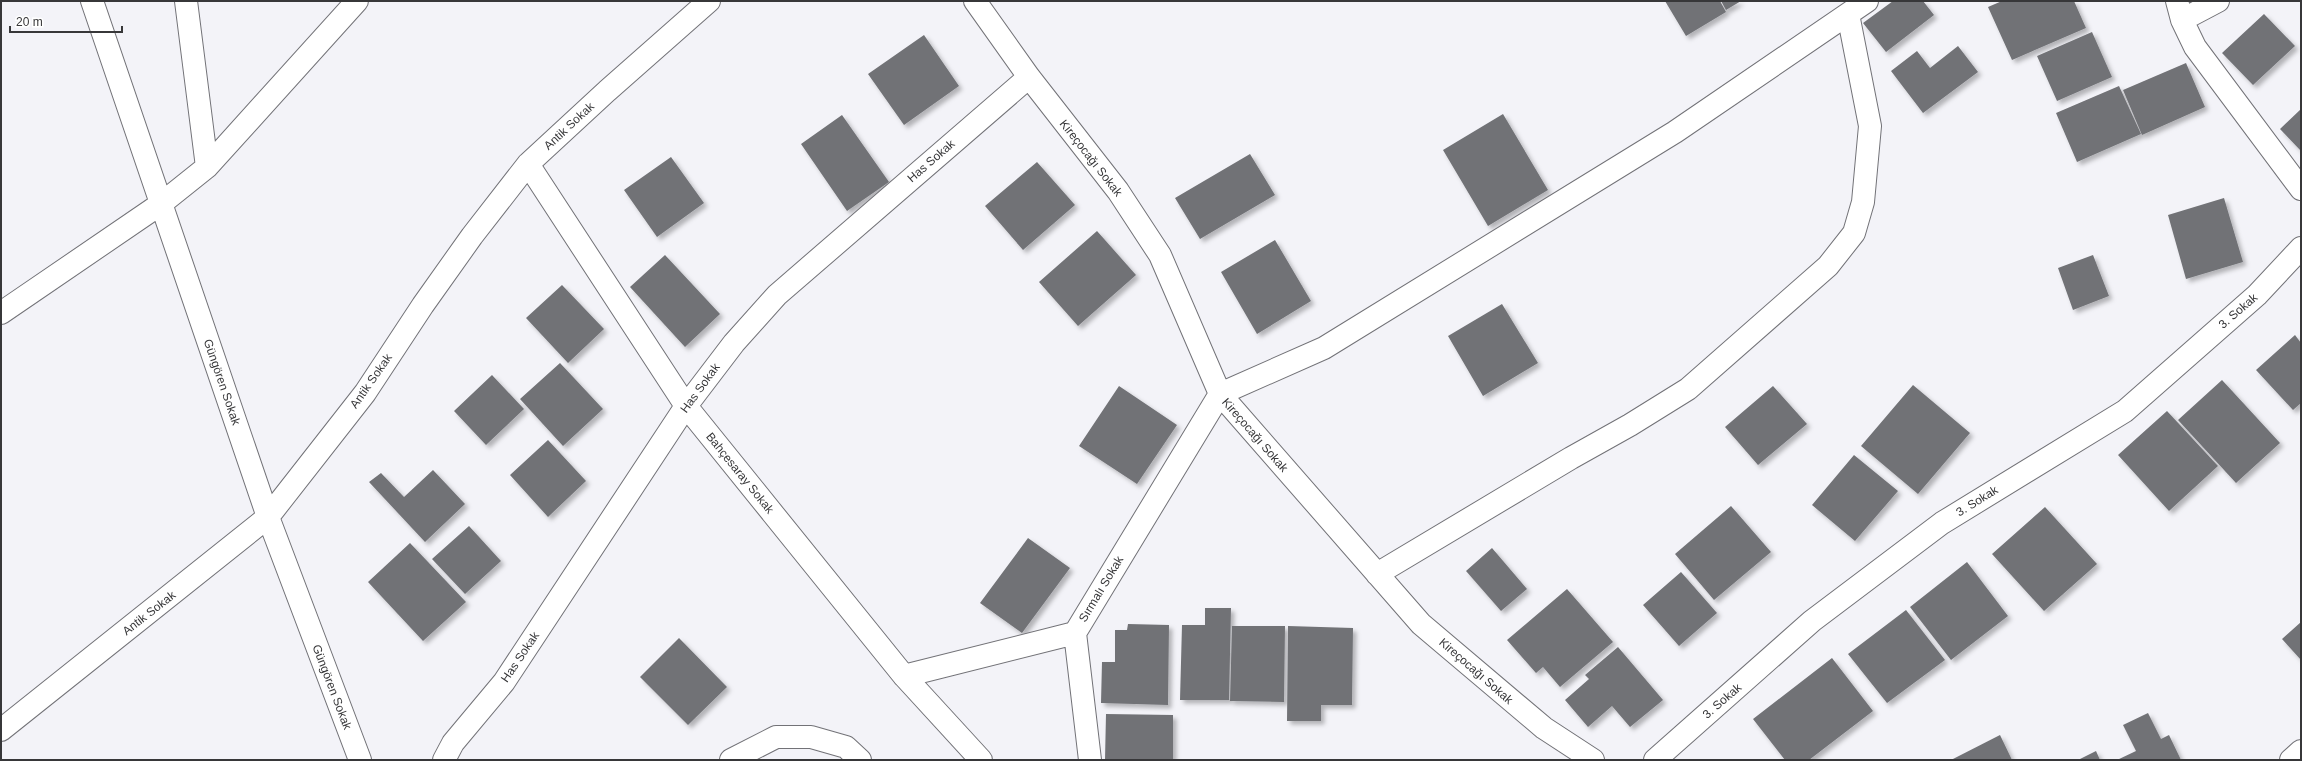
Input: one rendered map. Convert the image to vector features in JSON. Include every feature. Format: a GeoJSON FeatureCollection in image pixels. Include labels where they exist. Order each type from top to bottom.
{"type":"FeatureCollection","features":[{"type":"Feature","properties":{"kind":"street","name":"Güngören Sokak"},"geometry":{"type":"LineString","coordinates":[[92,1],[268,517],[360,760]]}},
{"type":"Feature","properties":{"kind":"street"},"geometry":{"type":"LineString","coordinates":[[186,1],[207,167]]}},
{"type":"Feature","properties":{"kind":"street"},"geometry":{"type":"LineString","coordinates":[[1,313],[162,203],[207,167],[357,1]]}},
{"type":"Feature","properties":{"kind":"street","name":"Antik Sokak"},"geometry":{"type":"LineString","coordinates":[[1,730],[268,517],[365,393],[463,248],[528,164],[709,1]]}},
{"type":"Feature","properties":{"kind":"street","name":"Kireçocağı Sokak"},"geometry":{"type":"LineString","coordinates":[[975,1],[1029,78],[1118,191],[1160,256],[1220,394],[1421,624],[1544,728],[1593,760]]}},
{"type":"Feature","properties":{"kind":"street"},"geometry":{"type":"LineString","coordinates":[[1220,394],[1324,348],[1675,132],[1867,1]]}},
{"type":"Feature","properties":{"kind":"street"},"geometry":{"type":"LineString","coordinates":[[2218,1],[2180,10],[2195,47],[2301,189]]}},
{"type":"Feature","properties":{"kind":"street"},"geometry":{"type":"LineString","coordinates":[[1377,574],[1571,458],[1630,425],[1688,389],[1828,266],[1854,233],[1863,202],[1870,126],[1848,14]]}},
{"type":"Feature","properties":{"kind":"street","name":"Has Sokak"},"geometry":{"type":"LineString","coordinates":[[444,760],[453,743],[504,682],[686,406],[734,343],[777,295],[1029,78]]}},
{"type":"Feature","properties":{"kind":"street","name":"Bahçesaray Sokak"},"geometry":{"type":"LineString","coordinates":[[528,164],[686,406],[970,756]]}},
{"type":"Feature","properties":{"kind":"street","name":"3. Sokak"},"geometry":{"type":"LineString","coordinates":[[1655,760],[1812,621],[1942,523],[2125,410],[2257,295],[2301,248]]}},
{"type":"Feature","properties":{"kind":"street","name":"Sırmalı Sokak"},"geometry":{"type":"LineString","coordinates":[[904,676],[1075,633],[1220,394]]}},
{"type":"Feature","properties":{"kind":"street"},"geometry":{"type":"LineString","coordinates":[[1075,633],[1090,760]]}},
{"type":"Feature","properties":{"kind":"street"},"geometry":{"type":"LineString","coordinates":[[731,760],[776,737],[811,737],[846,747],[860,760]]}},
{"type":"Feature","properties":{"kind":"street"},"geometry":{"type":"LineString","coordinates":[[2291,760],[2301,751]]}},
{"type":"Feature","properties":{"kind":"building"},"geometry":{"type":"Polygon","coordinates":[[[1665,1],[1720,1],[1726,12],[1686,36],[1665,1]]]}},
{"type":"Feature","properties":{"kind":"building"},"geometry":{"type":"Polygon","coordinates":[[[1721,1],[1741,1],[1726,10],[1721,1]]]}},
{"type":"Feature","properties":{"kind":"building"},"geometry":{"type":"Polygon","coordinates":[[[1893,1],[1923,1],[1934,15],[1886,52],[1863,23],[1893,1]]]}},
{"type":"Feature","properties":{"kind":"building"},"geometry":{"type":"Polygon","coordinates":[[[2002,1],[2074,1],[2086,28],[2012,60],[1988,7],[2002,1]]]}},
{"type":"Feature","properties":{"kind":"building"},"geometry":{"type":"Polygon","coordinates":[[[2264,14],[2295,46],[2253,85],[2222,53],[2264,14]]]}},
{"type":"Feature","properties":{"kind":"building"},"geometry":{"type":"Polygon","coordinates":[[[2092,32],[2112,77],[2057,101],[2037,56],[2092,32]]]}},
{"type":"Feature","properties":{"kind":"building"},"geometry":{"type":"Polygon","coordinates":[[[924,35],[959,86],[904,125],[868,74],[924,35]]]}},
{"type":"Feature","properties":{"kind":"building"},"geometry":{"type":"Polygon","coordinates":[[[1958,46],[1978,72],[1923,113],[1891,71],[1917,51],[1930,68],[1958,46]]]}},
{"type":"Feature","properties":{"kind":"building"},"geometry":{"type":"Polygon","coordinates":[[[2186,63],[2205,107],[2142,135],[2123,90],[2186,63]]]}},
{"type":"Feature","properties":{"kind":"building"},"geometry":{"type":"Polygon","coordinates":[[[2119,86],[2141,134],[2077,162],[2056,113],[2119,86]]]}},
{"type":"Feature","properties":{"kind":"building"},"geometry":{"type":"Polygon","coordinates":[[[2301,109],[2301,151],[2280,129],[2301,109]]]}},
{"type":"Feature","properties":{"kind":"building"},"geometry":{"type":"Polygon","coordinates":[[[1503,114],[1548,190],[1488,226],[1443,150],[1503,114]]]}},
{"type":"Feature","properties":{"kind":"building"},"geometry":{"type":"Polygon","coordinates":[[[842,115],[889,182],[847,211],[801,144],[842,115]]]}},
{"type":"Feature","properties":{"kind":"building"},"geometry":{"type":"Polygon","coordinates":[[[1250,154],[1275,195],[1200,239],[1175,198],[1250,154]]]}},
{"type":"Feature","properties":{"kind":"building"},"geometry":{"type":"Polygon","coordinates":[[[671,157],[704,203],[657,237],[624,190],[671,157]]]}},
{"type":"Feature","properties":{"kind":"building"},"geometry":{"type":"Polygon","coordinates":[[[1037,162],[1075,205],[1023,250],[985,206],[1037,162]]]}},
{"type":"Feature","properties":{"kind":"building"},"geometry":{"type":"Polygon","coordinates":[[[2224,198],[2243,262],[2186,279],[2168,215],[2224,198]]]}},
{"type":"Feature","properties":{"kind":"building"},"geometry":{"type":"Polygon","coordinates":[[[1097,231],[1136,275],[1078,326],[1039,282],[1097,231]]]}},
{"type":"Feature","properties":{"kind":"building"},"geometry":{"type":"Polygon","coordinates":[[[1275,240],[1311,301],[1257,334],[1221,272],[1275,240]]]}},
{"type":"Feature","properties":{"kind":"building"},"geometry":{"type":"Polygon","coordinates":[[[665,255],[720,314],[685,347],[630,287],[665,255]]]}},
{"type":"Feature","properties":{"kind":"building"},"geometry":{"type":"Polygon","coordinates":[[[2093,255],[2109,296],[2073,310],[2058,268],[2093,255]]]}},
{"type":"Feature","properties":{"kind":"building"},"geometry":{"type":"Polygon","coordinates":[[[562,285],[604,329],[568,363],[526,318],[562,285]]]}},
{"type":"Feature","properties":{"kind":"building"},"geometry":{"type":"Polygon","coordinates":[[[1502,304],[1538,363],[1483,396],[1448,336],[1502,304]]]}},
{"type":"Feature","properties":{"kind":"building"},"geometry":{"type":"Polygon","coordinates":[[[2295,335],[2301,343],[2301,403],[2293,410],[2256,370],[2295,335]]]}},
{"type":"Feature","properties":{"kind":"building"},"geometry":{"type":"Polygon","coordinates":[[[560,363],[603,409],[563,446],[520,399],[560,363]]]}},
{"type":"Feature","properties":{"kind":"building"},"geometry":{"type":"Polygon","coordinates":[[[492,375],[524,409],[486,445],[454,411],[492,375]]]}},
{"type":"Feature","properties":{"kind":"building"},"geometry":{"type":"Polygon","coordinates":[[[2222,380],[2280,443],[2236,483],[2178,420],[2222,380]]]}},
{"type":"Feature","properties":{"kind":"building"},"geometry":{"type":"Polygon","coordinates":[[[1913,385],[1970,433],[1918,494],[1861,446],[1913,385]]]}},
{"type":"Feature","properties":{"kind":"building"},"geometry":{"type":"Polygon","coordinates":[[[1119,386],[1177,425],[1137,484],[1079,446],[1119,386]]]}},
{"type":"Feature","properties":{"kind":"building"},"geometry":{"type":"Polygon","coordinates":[[[1773,386],[1807,424],[1758,465],[1725,427],[1773,386]]]}},
{"type":"Feature","properties":{"kind":"building"},"geometry":{"type":"Polygon","coordinates":[[[2167,411],[2218,466],[2169,511],[2118,455],[2167,411]]]}},
{"type":"Feature","properties":{"kind":"building"},"geometry":{"type":"Polygon","coordinates":[[[548,440],[586,481],[548,517],[510,475],[548,440]]]}},
{"type":"Feature","properties":{"kind":"building"},"geometry":{"type":"Polygon","coordinates":[[[1854,455],[1898,491],[1855,541],[1812,505],[1854,455]]]}},
{"type":"Feature","properties":{"kind":"building"},"geometry":{"type":"Polygon","coordinates":[[[433,470],[465,504],[425,542],[369,482],[381,473],[404,497],[433,470]]]}},
{"type":"Feature","properties":{"kind":"building"},"geometry":{"type":"Polygon","coordinates":[[[1731,506],[1771,552],[1714,600],[1675,554],[1731,506]]]}},
{"type":"Feature","properties":{"kind":"building"},"geometry":{"type":"Polygon","coordinates":[[[2045,507],[2097,564],[2044,611],[1992,554],[2045,507]]]}},
{"type":"Feature","properties":{"kind":"building"},"geometry":{"type":"Polygon","coordinates":[[[469,526],[501,561],[465,594],[432,559],[469,526]]]}},
{"type":"Feature","properties":{"kind":"building"},"geometry":{"type":"Polygon","coordinates":[[[1028,538],[1070,568],[1022,633],[980,603],[1028,538]]]}},
{"type":"Feature","properties":{"kind":"building"},"geometry":{"type":"Polygon","coordinates":[[[410,543],[466,602],[423,641],[368,582],[410,543]]]}},
{"type":"Feature","properties":{"kind":"building"},"geometry":{"type":"Polygon","coordinates":[[[1492,548],[1527,589],[1501,611],[1466,571],[1492,548]]]}},
{"type":"Feature","properties":{"kind":"building"},"geometry":{"type":"Polygon","coordinates":[[[1967,562],[2008,616],[1951,660],[1910,607],[1967,562]]]}},
{"type":"Feature","properties":{"kind":"building"},"geometry":{"type":"Polygon","coordinates":[[[1681,572],[1717,613],[1679,646],[1643,605],[1681,572]]]}},
{"type":"Feature","properties":{"kind":"building"},"geometry":{"type":"Polygon","coordinates":[[[1567,589],[1613,642],[1560,687],[1543,667],[1536,673],[1507,640],[1567,589]]]}},
{"type":"Feature","properties":{"kind":"building"},"geometry":{"type":"Polygon","coordinates":[[[1205,608],[1231,608],[1229,700],[1180,700],[1182,625],[1205,625],[1205,608]]]}},
{"type":"Feature","properties":{"kind":"building"},"geometry":{"type":"Polygon","coordinates":[[[1906,610],[1945,660],[1887,703],[1848,654],[1906,610]]]}},
{"type":"Feature","properties":{"kind":"building"},"geometry":{"type":"Polygon","coordinates":[[[2301,622],[2301,660],[2282,639],[2301,622]]]}},
{"type":"Feature","properties":{"kind":"building"},"geometry":{"type":"Polygon","coordinates":[[[1128,624],[1169,625],[1168,705],[1101,703],[1102,662],[1115,662],[1115,630],[1127,630],[1128,624]]]}},
{"type":"Feature","properties":{"kind":"building"},"geometry":{"type":"Polygon","coordinates":[[[1232,626],[1285,626],[1284,702],[1230,701],[1232,626]]]}},
{"type":"Feature","properties":{"kind":"building"},"geometry":{"type":"Polygon","coordinates":[[[1288,626],[1353,628],[1352,705],[1321,705],[1321,721],[1287,721],[1288,626]]]}},
{"type":"Feature","properties":{"kind":"building"},"geometry":{"type":"Polygon","coordinates":[[[679,638],[727,687],[688,725],[640,677],[679,638]]]}},
{"type":"Feature","properties":{"kind":"building"},"geometry":{"type":"Polygon","coordinates":[[[1618,647],[1663,700],[1630,727],[1612,706],[1588,727],[1565,700],[1589,679],[1585,675],[1618,647]]]}},
{"type":"Feature","properties":{"kind":"building"},"geometry":{"type":"Polygon","coordinates":[[[1832,658],[1873,711],[1809,760],[1785,760],[1753,719],[1832,658]]]}},
{"type":"Feature","properties":{"kind":"building"},"geometry":{"type":"Polygon","coordinates":[[[2148,713],[2161,739],[2169,735],[2181,760],[2117,760],[2136,751],[2123,725],[2148,713]]]}},
{"type":"Feature","properties":{"kind":"building"},"geometry":{"type":"Polygon","coordinates":[[[1106,714],[1173,715],[1173,760],[1105,760],[1106,714]]]}},
{"type":"Feature","properties":{"kind":"building"},"geometry":{"type":"Polygon","coordinates":[[[2000,735],[2012,760],[1951,760],[2000,735]]]}},
{"type":"Feature","properties":{"kind":"building"},"geometry":{"type":"Polygon","coordinates":[[[2096,751],[2100,760],[2078,760],[2096,751]]]}}]}
